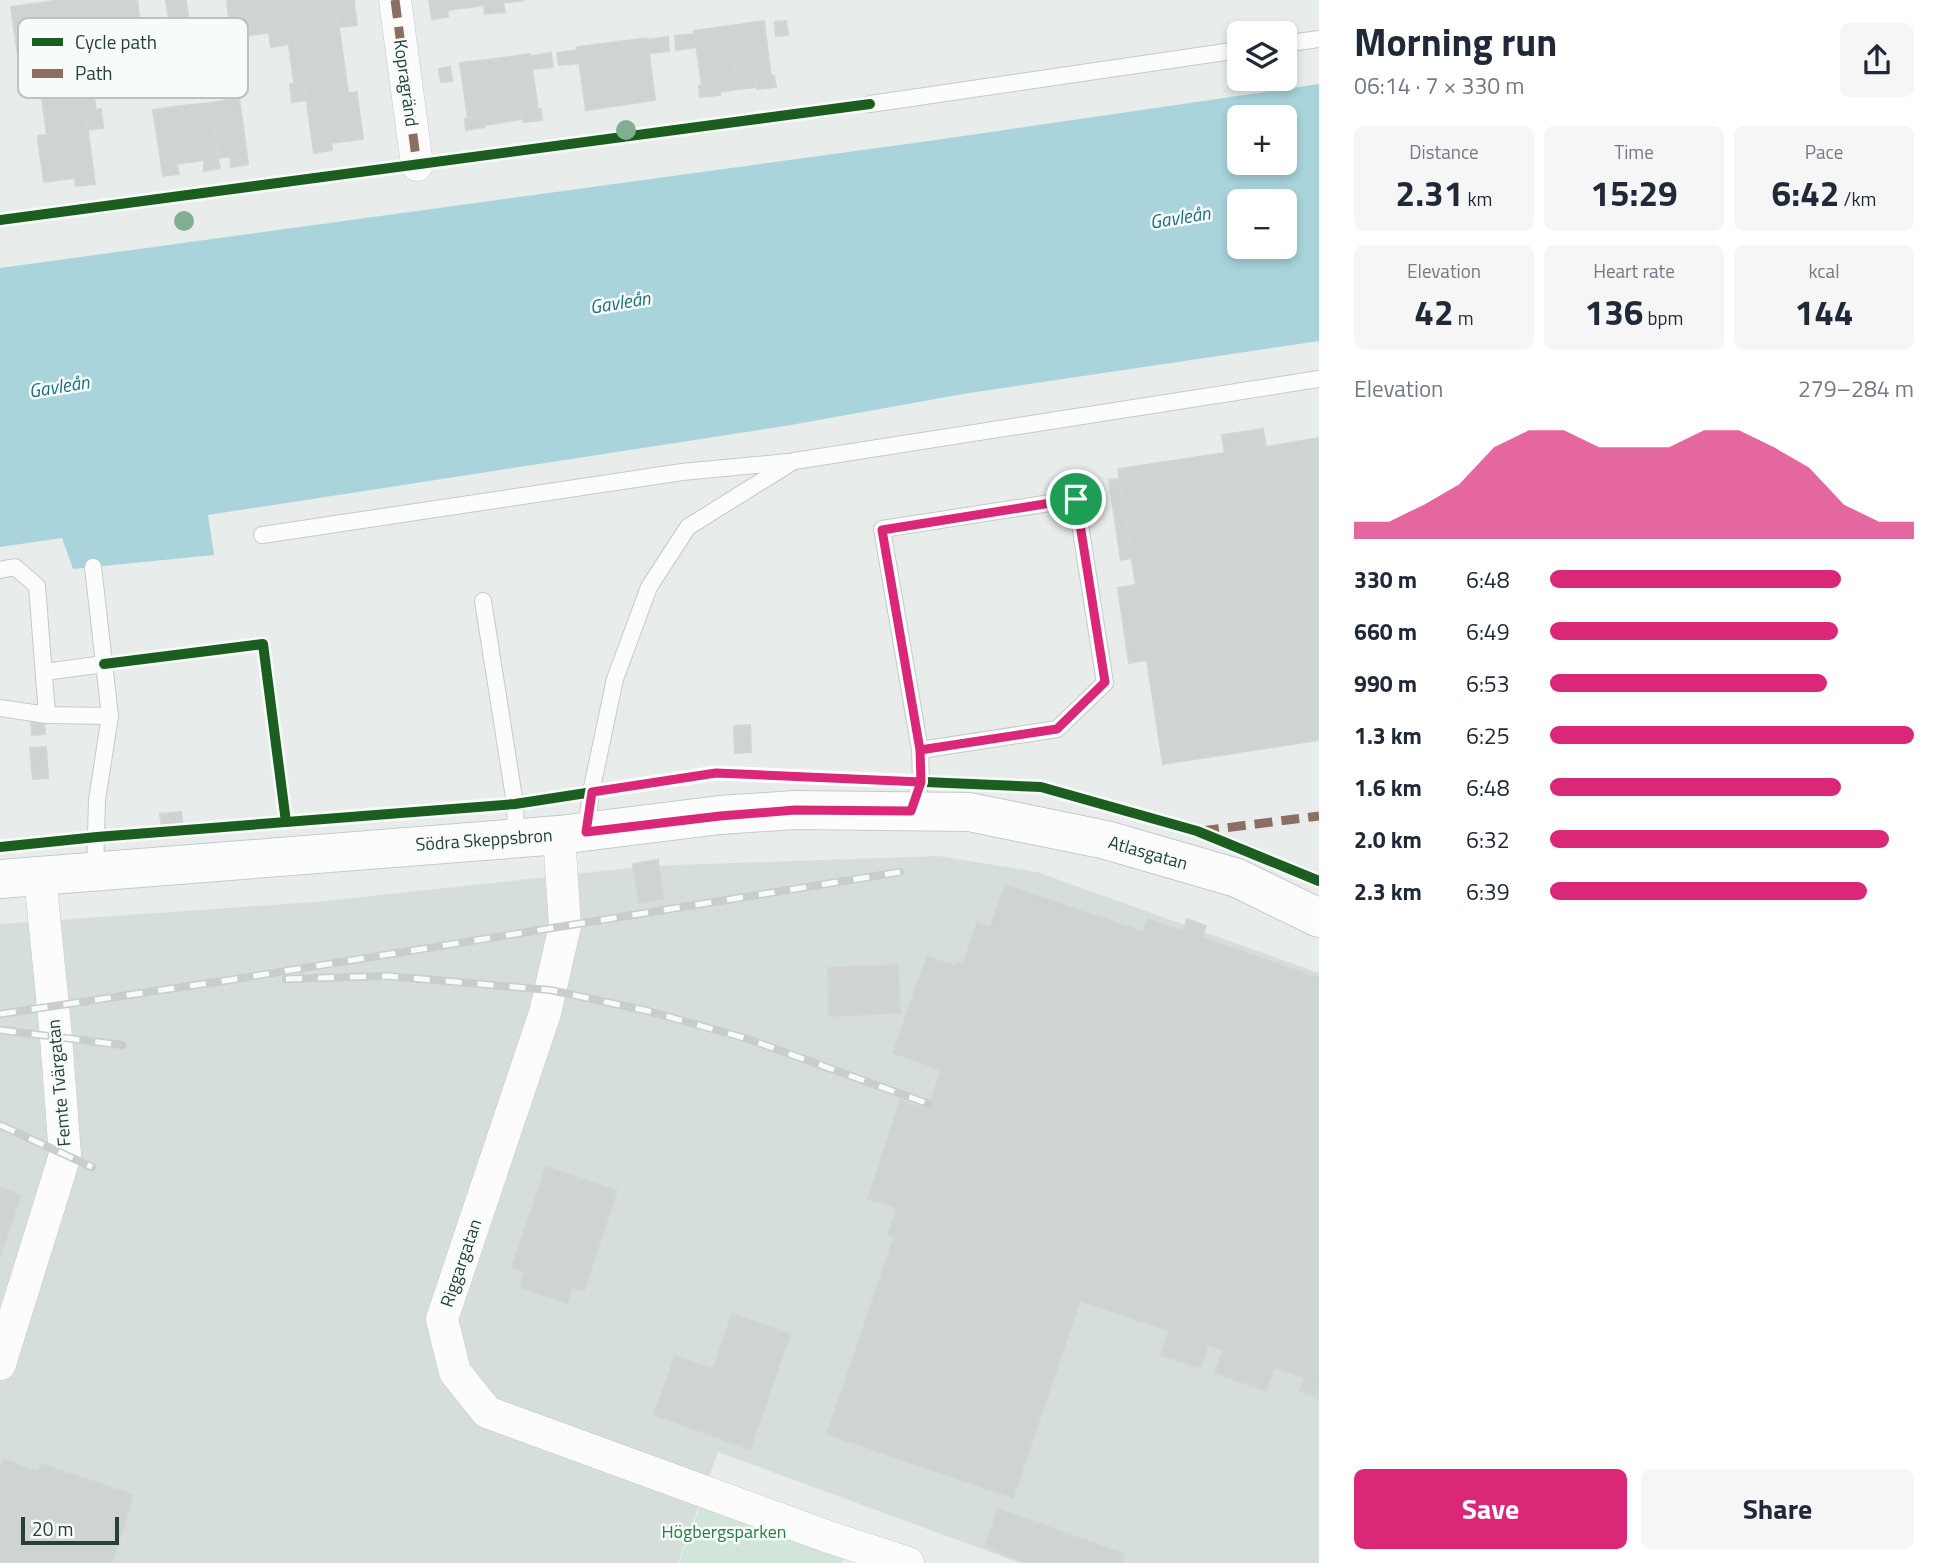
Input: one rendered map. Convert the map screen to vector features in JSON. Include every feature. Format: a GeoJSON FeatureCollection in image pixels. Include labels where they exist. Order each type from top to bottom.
{"type":"FeatureCollection","features":[{"type":"Feature","properties":{"kind":"street","name":"Kopragränd"},"geometry":{"type":"LineString","coordinates":[[395,0],[417,165]]}},
{"type":"Feature","properties":{"kind":"street","name":"Södra Skeppsbron"},"geometry":{"type":"LineString","coordinates":[[0,879],[516,838],[795,810],[969,812]]}},
{"type":"Feature","properties":{"kind":"street","name":"Atlasgatan"},"geometry":{"type":"LineString","coordinates":[[969,812],[1107,840],[1237,878],[1319,918]]}},
{"type":"Feature","properties":{"kind":"street","name":"Riggargatan"},"geometry":{"type":"LineString","coordinates":[[573,833],[565,926],[545,1013],[442,1319],[455,1372],[487,1412],[826,1536],[908,1563]]}},
{"type":"Feature","properties":{"kind":"street","name":"Femte Tvärgatan"},"geometry":{"type":"LineString","coordinates":[[0,1364],[65,1155],[40,876]]}},
{"type":"Feature","properties":{"kind":"lane"},"geometry":{"type":"LineString","coordinates":[[1297,42],[1319,39]]}},
{"type":"Feature","properties":{"kind":"lane"},"geometry":{"type":"LineString","coordinates":[[870,104],[1227,52]]}},
{"type":"Feature","properties":{"kind":"lane"},"geometry":{"type":"LineString","coordinates":[[262,535],[682,472],[794,461],[1319,379]]}},
{"type":"Feature","properties":{"kind":"lane"},"geometry":{"type":"LineString","coordinates":[[573,833],[592,792],[615,678],[649,587],[688,527],[794,461]]}},
{"type":"Feature","properties":{"kind":"lane"},"geometry":{"type":"LineString","coordinates":[[911,811],[921,782],[920,750],[882,530],[1076,499],[1105,682],[1057,729],[920,750]]}},
{"type":"Feature","properties":{"kind":"lane"},"geometry":{"type":"LineString","coordinates":[[0,570],[15,567],[37,586],[47,715]]}},
{"type":"Feature","properties":{"kind":"lane"},"geometry":{"type":"LineString","coordinates":[[93,567],[110,716],[97,800],[95,870]]}},
{"type":"Feature","properties":{"kind":"lane"},"geometry":{"type":"LineString","coordinates":[[483,601],[515,804],[516,838]]}},
{"type":"Feature","properties":{"kind":"lane"},"geometry":{"type":"LineString","coordinates":[[45,673],[104,664]]}},
{"type":"Feature","properties":{"kind":"lane"},"geometry":{"type":"LineString","coordinates":[[0,708],[47,715],[110,716]]}},
{"type":"Feature","properties":{"kind":"shaded area"},"geometry":{"type":"Polygon","coordinates":[[[939,856],[1037,872],[1319,973],[1319,1563],[1020,1563],[718,1452],[678,1563],[0,1563],[0,924],[315,902],[648,866],[939,856]]]}},
{"type":"Feature","properties":{"kind":"green space","name":"Högbergsparken"},"geometry":{"type":"Polygon","coordinates":[[[705,1492],[849,1544],[842,1563],[679,1563],[705,1492]]]}},
{"type":"Feature","properties":{"kind":"water","name":"Gavleån"},"geometry":{"type":"Polygon","coordinates":[[[1319,84],[1319,341],[963,394],[791,425],[208,515],[214,555],[73,569],[62,538],[0,547],[0,268],[943,139],[1271,91],[1297,91],[1297,87],[1319,84]]]}},
{"type":"Feature","properties":{"kind":"building"},"geometry":{"type":"Polygon","coordinates":[[[61,0],[137,0],[139,18],[18,18],[18,56],[11,7],[61,0]]]}},
{"type":"Feature","properties":{"kind":"building"},"geometry":{"type":"Polygon","coordinates":[[[166,0],[186,0],[188,18],[168,18],[166,0]]]}},
{"type":"Feature","properties":{"kind":"building"},"geometry":{"type":"Polygon","coordinates":[[[227,0],[354,0],[355,11],[337,13],[348,93],[357,92],[357,95],[307,102],[304,82],[294,84],[287,30],[250,35],[248,16],[229,18],[227,0]]]}},
{"type":"Feature","properties":{"kind":"building"},"geometry":{"type":"Polygon","coordinates":[[[429,0],[525,0],[448,10],[447,5],[430,7],[429,0]]]}},
{"type":"Feature","properties":{"kind":"building"},"geometry":{"type":"Polygon","coordinates":[[[503,3],[505,12],[485,14],[484,5],[503,3]]]}},
{"type":"Feature","properties":{"kind":"building"},"geometry":{"type":"Polygon","coordinates":[[[447,5],[448,17],[432,19],[430,7],[447,5]]]}},
{"type":"Feature","properties":{"kind":"building"},"geometry":{"type":"Polygon","coordinates":[[[355,11],[357,25],[339,27],[337,13],[355,11]]]}},
{"type":"Feature","properties":{"kind":"building"},"geometry":{"type":"Polygon","coordinates":[[[248,16],[250,31],[248,18],[229,18],[248,16]]]}},
{"type":"Feature","properties":{"kind":"building"},"geometry":{"type":"Polygon","coordinates":[[[764,21],[771,77],[755,79],[756,87],[738,89],[729,26],[764,21]]]}},
{"type":"Feature","properties":{"kind":"building"},"geometry":{"type":"Polygon","coordinates":[[[786,21],[788,35],[776,36],[775,22],[786,21]]]}},
{"type":"Feature","properties":{"kind":"building"},"geometry":{"type":"Polygon","coordinates":[[[729,26],[738,89],[719,92],[718,84],[702,86],[694,31],[729,26]]]}},
{"type":"Feature","properties":{"kind":"building"},"geometry":{"type":"Polygon","coordinates":[[[287,30],[289,44],[271,47],[269,33],[287,30]]]}},
{"type":"Feature","properties":{"kind":"building"},"geometry":{"type":"Polygon","coordinates":[[[695,34],[697,47],[676,50],[675,36],[695,34]]]}},
{"type":"Feature","properties":{"kind":"building"},"geometry":{"type":"Polygon","coordinates":[[[668,37],[669,51],[649,53],[647,40],[668,37]]]}},
{"type":"Feature","properties":{"kind":"building"},"geometry":{"type":"Polygon","coordinates":[[[647,38],[655,100],[586,110],[577,47],[647,38]]]}},
{"type":"Feature","properties":{"kind":"building"},"geometry":{"type":"Polygon","coordinates":[[[578,50],[580,63],[559,65],[557,53],[578,50]]]}},
{"type":"Feature","properties":{"kind":"building"},"geometry":{"type":"Polygon","coordinates":[[[551,53],[553,67],[532,69],[530,56],[551,53]]]}},
{"type":"Feature","properties":{"kind":"building"},"geometry":{"type":"Polygon","coordinates":[[[530,54],[538,109],[521,111],[522,119],[504,122],[495,59],[530,54]]]}},
{"type":"Feature","properties":{"kind":"building"},"geometry":{"type":"Polygon","coordinates":[[[495,59],[504,122],[485,125],[484,116],[468,119],[460,63],[495,59]]]}},
{"type":"Feature","properties":{"kind":"building"},"geometry":{"type":"Polygon","coordinates":[[[450,67],[452,81],[441,82],[439,69],[450,67]]]}},
{"type":"Feature","properties":{"kind":"building"},"geometry":{"type":"Polygon","coordinates":[[[774,76],[776,87],[757,89],[755,79],[774,76]]]}},
{"type":"Feature","properties":{"kind":"building"},"geometry":{"type":"Polygon","coordinates":[[[304,82],[307,100],[292,102],[290,84],[304,82]]]}},
{"type":"Feature","properties":{"kind":"building"},"geometry":{"type":"Polygon","coordinates":[[[718,84],[720,95],[700,97],[699,86],[718,84]]]}},
{"type":"Feature","properties":{"kind":"building"},"geometry":{"type":"Polygon","coordinates":[[[357,95],[363,139],[331,143],[330,137],[312,139],[307,102],[357,95]]]}},
{"type":"Feature","properties":{"kind":"building"},"geometry":{"type":"Polygon","coordinates":[[[42,98],[94,98],[96,111],[85,112],[88,132],[38,139],[38,136],[47,135],[42,98]]]}},
{"type":"Feature","properties":{"kind":"building"},"geometry":{"type":"Polygon","coordinates":[[[239,98],[246,149],[230,151],[231,156],[218,158],[211,103],[239,98]]]}},
{"type":"Feature","properties":{"kind":"building"},"geometry":{"type":"Polygon","coordinates":[[[211,103],[218,158],[216,153],[204,155],[204,160],[190,162],[182,106],[211,103]]]}},
{"type":"Feature","properties":{"kind":"building"},"geometry":{"type":"Polygon","coordinates":[[[182,106],[190,162],[176,164],[175,159],[161,161],[153,110],[182,106]]]}},
{"type":"Feature","properties":{"kind":"building"},"geometry":{"type":"Polygon","coordinates":[[[101,109],[103,128],[87,130],[85,112],[101,109]]]}},
{"type":"Feature","properties":{"kind":"building"},"geometry":{"type":"Polygon","coordinates":[[[541,109],[542,120],[523,122],[521,111],[541,109]]]}},
{"type":"Feature","properties":{"kind":"building"},"geometry":{"type":"Polygon","coordinates":[[[484,116],[485,127],[466,130],[465,119],[484,116]]]}},
{"type":"Feature","properties":{"kind":"building"},"geometry":{"type":"Polygon","coordinates":[[[88,132],[93,169],[74,171],[75,178],[44,182],[38,139],[88,132]]]}},
{"type":"Feature","properties":{"kind":"building"},"geometry":{"type":"Polygon","coordinates":[[[330,137],[332,150],[314,153],[312,139],[330,137]]]}},
{"type":"Feature","properties":{"kind":"building"},"geometry":{"type":"Polygon","coordinates":[[[246,149],[248,164],[231,167],[230,151],[246,149]]]}},
{"type":"Feature","properties":{"kind":"building"},"geometry":{"type":"Polygon","coordinates":[[[216,153],[220,168],[204,171],[204,155],[216,153]]]}},
{"type":"Feature","properties":{"kind":"building"},"geometry":{"type":"Polygon","coordinates":[[[175,159],[179,174],[163,176],[161,161],[175,159]]]}},
{"type":"Feature","properties":{"kind":"building"},"geometry":{"type":"Polygon","coordinates":[[[93,169],[95,184],[76,186],[74,171],[93,169]]]}},
{"type":"Feature","properties":{"kind":"building"},"geometry":{"type":"Polygon","coordinates":[[[1263,429],[1266,447],[1319,438],[1319,740],[1163,764],[1147,660],[1129,663],[1118,588],[1136,585],[1118,469],[1225,453],[1222,435],[1263,429]]]}},
{"type":"Feature","properties":{"kind":"building"},"geometry":{"type":"Polygon","coordinates":[[[1119,479],[1132,558],[1121,560],[1109,480],[1119,479]]]}},
{"type":"Feature","properties":{"kind":"building"},"geometry":{"type":"Polygon","coordinates":[[[31,718],[44,718],[45,734],[32,735],[31,718]]]}},
{"type":"Feature","properties":{"kind":"building"},"geometry":{"type":"Polygon","coordinates":[[[750,725],[751,752],[735,753],[734,726],[750,725]]]}},
{"type":"Feature","properties":{"kind":"building"},"geometry":{"type":"Polygon","coordinates":[[[46,747],[48,778],[33,779],[30,748],[46,747]]]}},
{"type":"Feature","properties":{"kind":"building"},"geometry":{"type":"Polygon","coordinates":[[[181,812],[183,827],[162,829],[160,814],[181,812]]]}},
{"type":"Feature","properties":{"kind":"building"},"geometry":{"type":"Polygon","coordinates":[[[658,860],[663,899],[639,903],[633,864],[658,860]]]}},
{"type":"Feature","properties":{"kind":"building"},"geometry":{"type":"Polygon","coordinates":[[[1005,885],[1143,932],[1148,919],[1183,931],[1187,919],[1206,926],[1202,938],[1319,978],[1319,1383],[1274,1367],[1266,1391],[1215,1373],[1223,1350],[1208,1345],[1200,1368],[1161,1355],[1169,1331],[888,1235],[897,1208],[875,1201],[907,1103],[928,1109],[941,1070],[893,1053],[927,956],[955,966],[957,962],[976,968],[1005,885]]]}},
{"type":"Feature","properties":{"kind":"building"},"geometry":{"type":"Polygon","coordinates":[[[977,923],[990,927],[976,968],[963,964],[977,923]]]}},
{"type":"Feature","properties":{"kind":"building"},"geometry":{"type":"Polygon","coordinates":[[[898,965],[900,1013],[829,1016],[828,968],[898,965]]]}},
{"type":"Feature","properties":{"kind":"building"},"geometry":{"type":"Polygon","coordinates":[[[900,1100],[907,1103],[875,1201],[868,1199],[900,1100]]]}},
{"type":"Feature","properties":{"kind":"building"},"geometry":{"type":"Polygon","coordinates":[[[546,1167],[617,1191],[584,1291],[572,1287],[567,1303],[520,1287],[525,1272],[512,1267],[546,1167]]]}},
{"type":"Feature","properties":{"kind":"building"},"geometry":{"type":"Polygon","coordinates":[[[0,1188],[21,1195],[0,1256],[0,1188]]]}},
{"type":"Feature","properties":{"kind":"building"},"geometry":{"type":"Polygon","coordinates":[[[894,1238],[1080,1301],[1013,1498],[827,1434],[894,1238]]]}},
{"type":"Feature","properties":{"kind":"building"},"geometry":{"type":"Polygon","coordinates":[[[732,1314],[790,1334],[750,1449],[654,1415],[675,1356],[713,1369],[732,1314]]]}},
{"type":"Feature","properties":{"kind":"building"},"geometry":{"type":"Polygon","coordinates":[[[1304,1378],[1319,1383],[1319,1398],[1300,1391],[1304,1378]]]}},
{"type":"Feature","properties":{"kind":"building"},"geometry":{"type":"Polygon","coordinates":[[[3,1459],[38,1472],[41,1464],[101,1484],[90,1512],[125,1523],[112,1563],[0,1563],[0,1469],[3,1459]]]}},
{"type":"Feature","properties":{"kind":"building"},"geometry":{"type":"Polygon","coordinates":[[[101,1484],[133,1495],[125,1523],[90,1512],[101,1484]]]}},
{"type":"Feature","properties":{"kind":"building"},"geometry":{"type":"Polygon","coordinates":[[[998,1509],[1125,1554],[1121,1563],[1030,1563],[985,1547],[998,1509]]]}},
{"type":"Feature","properties":{"kind":"railway"},"geometry":{"type":"LineString","coordinates":[[0,1014],[223,981],[900,872]]}},
{"type":"Feature","properties":{"kind":"railway"},"geometry":{"type":"LineString","coordinates":[[286,979],[387,976],[550,990],[648,1011],[748,1039],[929,1104]]}},
{"type":"Feature","properties":{"kind":"railway"},"geometry":{"type":"LineString","coordinates":[[0,1030],[122,1045]]}},
{"type":"Feature","properties":{"kind":"railway"},"geometry":{"type":"LineString","coordinates":[[0,1125],[92,1167]]}},
{"type":"Feature","properties":{"kind":"marked path"},"geometry":{"type":"LineString","coordinates":[[395,0],[417,165]]}},
{"type":"Feature","properties":{"kind":"marked path"},"geometry":{"type":"LineString","coordinates":[[1201,831],[1319,816]]}},
{"type":"Feature","properties":{"kind":"cycle path"},"geometry":{"type":"LineString","coordinates":[[0,220],[870,104]]}},
{"type":"Feature","properties":{"kind":"cycle path"},"geometry":{"type":"LineString","coordinates":[[104,664],[263,644],[286,822]]}},
{"type":"Feature","properties":{"kind":"cycle path"},"geometry":{"type":"LineString","coordinates":[[0,847],[515,804],[716,773],[1041,787],[1197,831],[1319,881]]}},
{"type":"Feature","properties":{"kind":"route"},"geometry":{"type":"LineString","coordinates":[[1076,499],[882,530],[920,750],[921,782],[911,811],[795,810],[586,832],[592,792],[716,773],[921,782],[920,750],[1057,729],[1105,682],[1076,499]]}}]}
